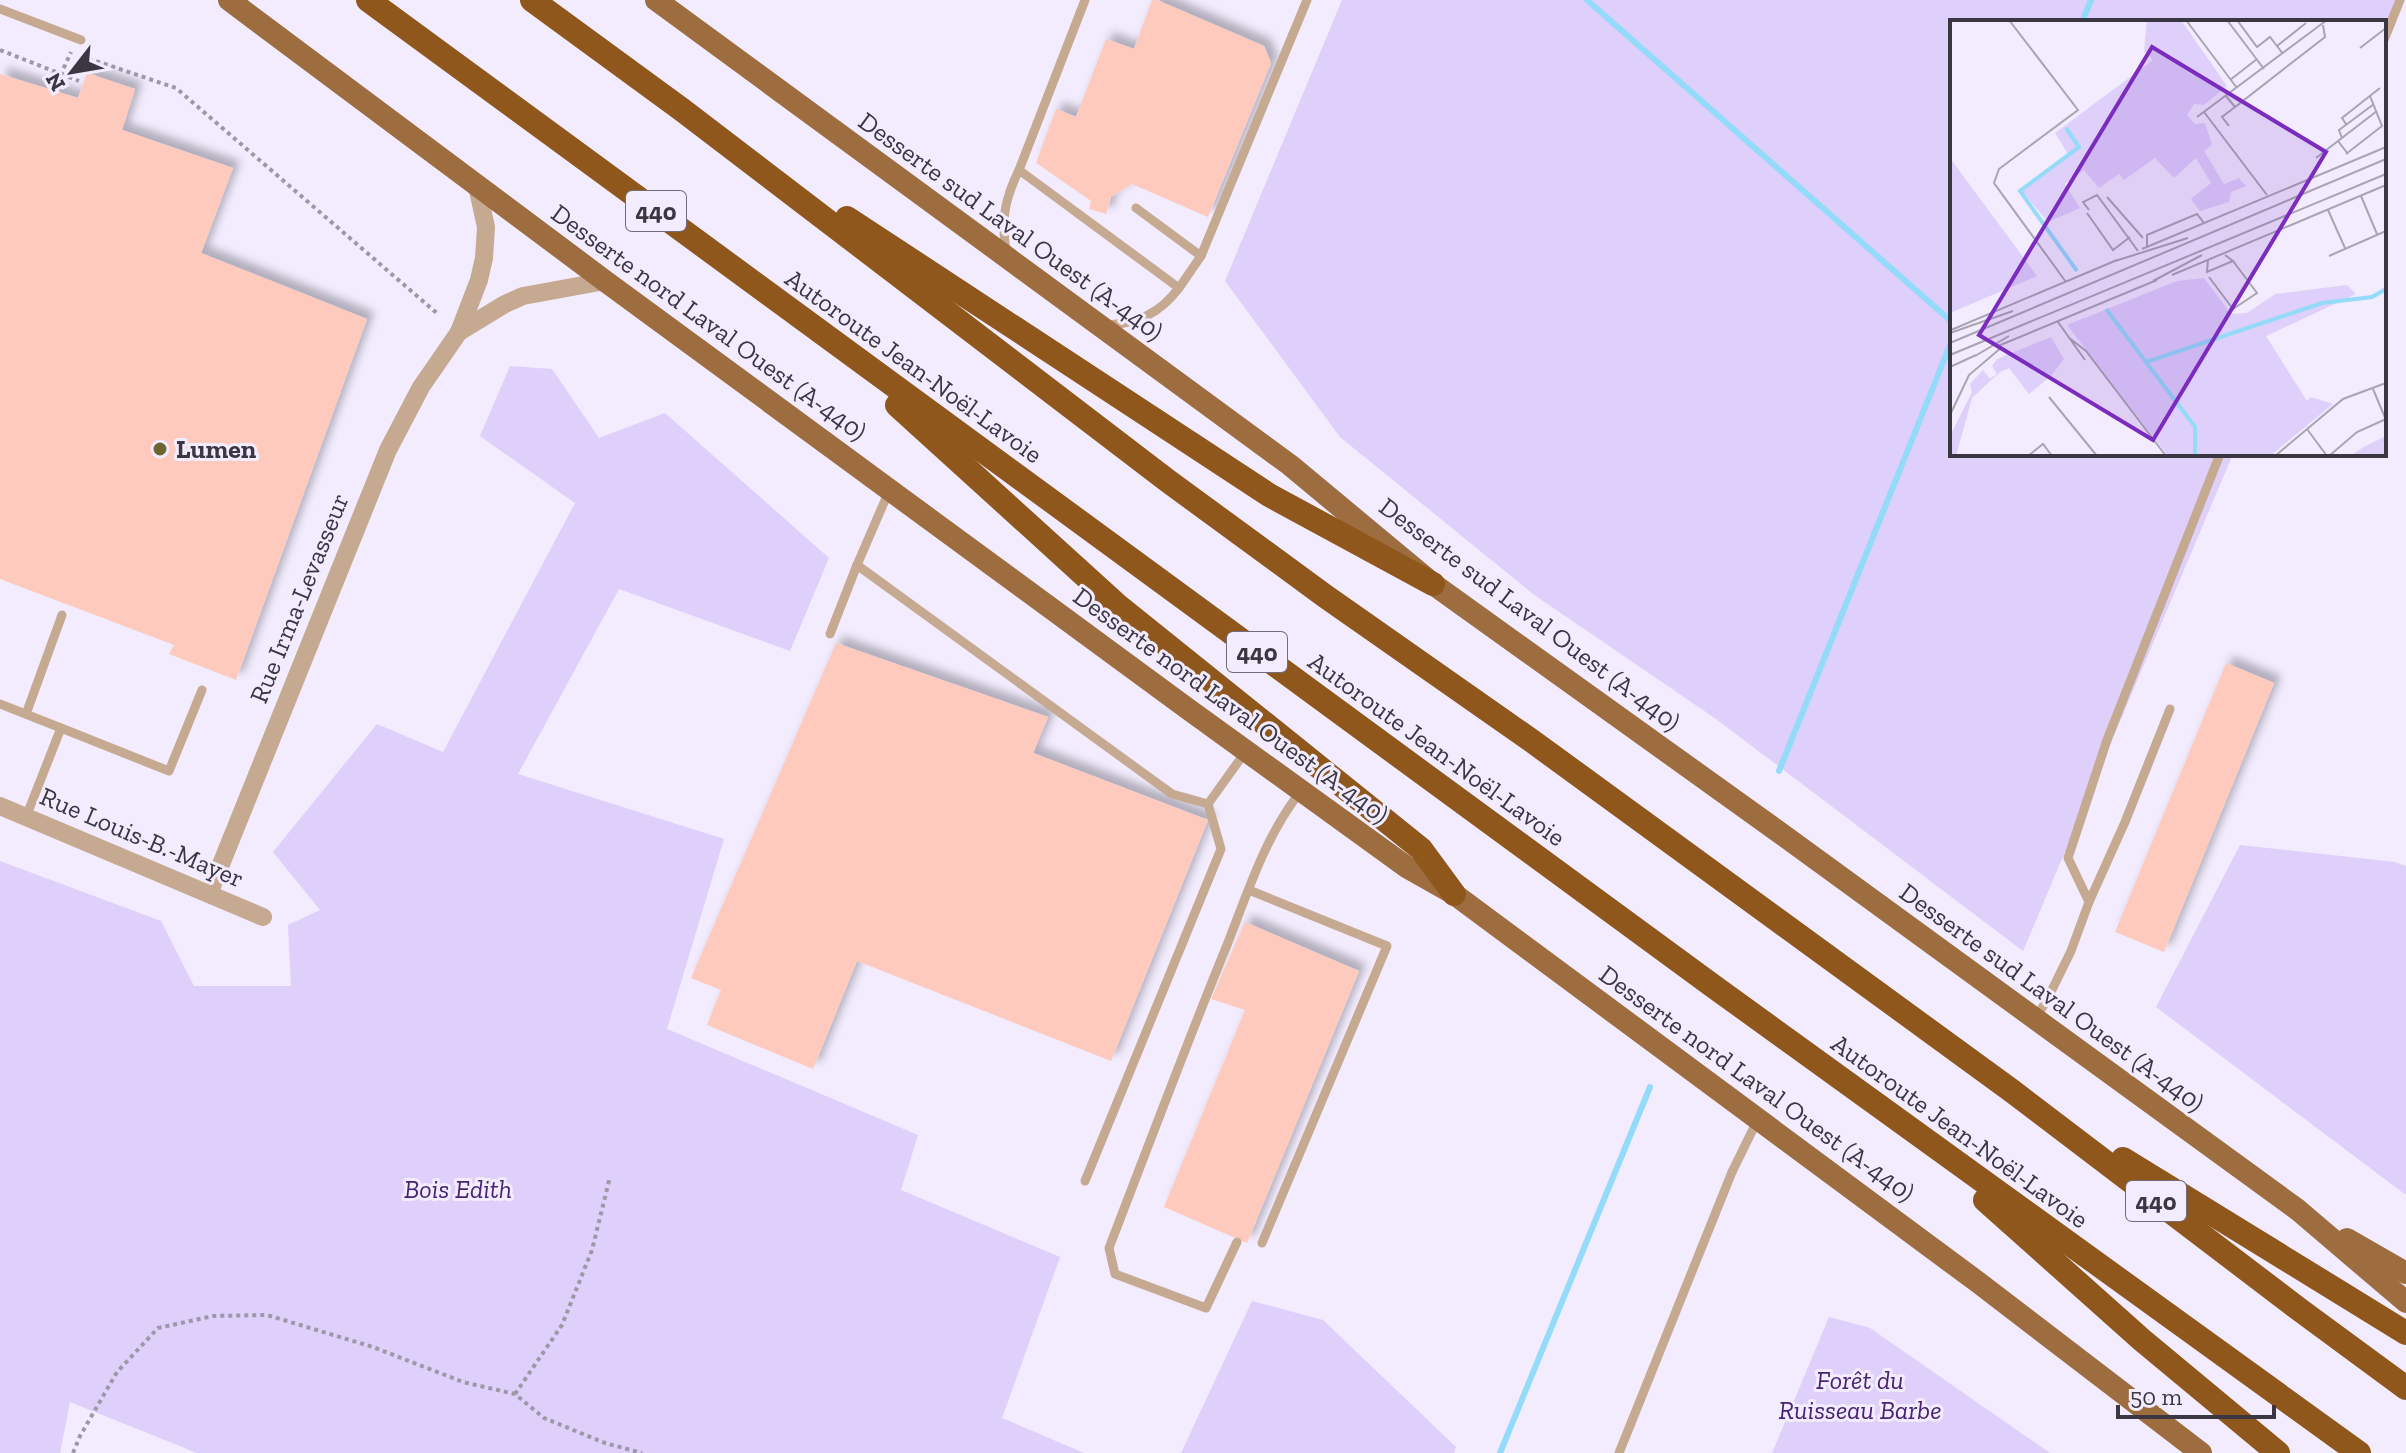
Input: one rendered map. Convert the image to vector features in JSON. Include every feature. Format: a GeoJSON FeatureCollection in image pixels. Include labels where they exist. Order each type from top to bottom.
{"type":"FeatureCollection","features":[{"type":"Feature","properties":{"kind":"highway","name":"Autoroute Jean-Noël-Lavoie"},"geometry":{"type":"LineString","coordinates":[[368,0],[1894,1118],[2359,1453]]}},
{"type":"Feature","properties":{"kind":"highway","name":"440"},"geometry":{"type":"LineString","coordinates":[[532,0],[681,109],[1168,481],[1325,596],[1545,750],[2012,1091],[2406,1388]]}},
{"type":"Feature","properties":{"kind":"highway"},"geometry":{"type":"LineString","coordinates":[[681,109],[1269,495],[1433,584]]}},
{"type":"Feature","properties":{"kind":"highway"},"geometry":{"type":"LineString","coordinates":[[801,318],[1116,604],[1421,849],[1454,894]]}},
{"type":"Feature","properties":{"kind":"highway"},"geometry":{"type":"LineString","coordinates":[[2012,1091],[2406,1333]]}},
{"type":"Feature","properties":{"kind":"highway"},"geometry":{"type":"LineString","coordinates":[[1894,1118],[2142,1340],[2278,1453]]}},
{"type":"Feature","properties":{"kind":"main road","name":"Desserte nord Laval Ouest (A-440)"},"geometry":{"type":"LineString","coordinates":[[229,0],[605,281],[1246,751],[1408,868],[1454,894],[1956,1265],[2201,1453]]}},
{"type":"Feature","properties":{"kind":"main road","name":"Desserte sud Laval Ouest (A-440)"},"geometry":{"type":"LineString","coordinates":[[656,0],[1290,465],[1433,584],[2298,1210]]}},
{"type":"Feature","properties":{"kind":"main road"},"geometry":{"type":"LineString","coordinates":[[2298,1210],[2406,1273]]}},
{"type":"Feature","properties":{"kind":"main road"},"geometry":{"type":"LineString","coordinates":[[2298,1210],[2406,1302]]}},
{"type":"Feature","properties":{"kind":"street","name":"Rue Irma-Levasseur"},"geometry":{"type":"LineString","coordinates":[[209,894],[388,450],[434,367],[459,332],[479,280],[486,227],[477,186]]}},
{"type":"Feature","properties":{"kind":"street","name":"Rue Irma-Levasseur"},"geometry":{"type":"LineString","coordinates":[[459,332],[523,296],[605,281]]}},
{"type":"Feature","properties":{"kind":"street","name":"Rue Louis-B.-Mayer"},"geometry":{"type":"LineString","coordinates":[[0,806],[263,917]]}},
{"type":"Feature","properties":{"kind":"lane"},"geometry":{"type":"LineString","coordinates":[[1007,257],[1004,207],[1085,0]]}},
{"type":"Feature","properties":{"kind":"lane"},"geometry":{"type":"LineString","coordinates":[[1100,326],[1123,324],[1161,308],[1201,256],[1307,0]]}},
{"type":"Feature","properties":{"kind":"lane"},"geometry":{"type":"LineString","coordinates":[[2386,35],[2400,0]]}},
{"type":"Feature","properties":{"kind":"lane"},"geometry":{"type":"LineString","coordinates":[[0,9],[81,40]]}},
{"type":"Feature","properties":{"kind":"lane"},"geometry":{"type":"LineString","coordinates":[[1019,170],[1179,288]]}},
{"type":"Feature","properties":{"kind":"lane"},"geometry":{"type":"LineString","coordinates":[[1136,208],[1201,256]]}},
{"type":"Feature","properties":{"kind":"lane"},"geometry":{"type":"LineString","coordinates":[[2089,902],[2068,858],[2107,740],[2219,456]]}},
{"type":"Feature","properties":{"kind":"lane"},"geometry":{"type":"LineString","coordinates":[[830,634],[889,490]]}},
{"type":"Feature","properties":{"kind":"lane"},"geometry":{"type":"LineString","coordinates":[[857,565],[1172,794],[1208,804]]}},
{"type":"Feature","properties":{"kind":"lane"},"geometry":{"type":"LineString","coordinates":[[26,714],[62,615]]}},
{"type":"Feature","properties":{"kind":"lane"},"geometry":{"type":"LineString","coordinates":[[0,704],[169,771],[202,690]]}},
{"type":"Feature","properties":{"kind":"lane"},"geometry":{"type":"LineString","coordinates":[[2035,1019],[2071,951],[2170,709]]}},
{"type":"Feature","properties":{"kind":"lane"},"geometry":{"type":"LineString","coordinates":[[26,817],[61,728]]}},
{"type":"Feature","properties":{"kind":"lane"},"geometry":{"type":"LineString","coordinates":[[1208,804],[1246,751]]}},
{"type":"Feature","properties":{"kind":"lane"},"geometry":{"type":"LineString","coordinates":[[1237,1242],[1206,1308],[1115,1274],[1109,1248],[1271,835],[1301,791]]}},
{"type":"Feature","properties":{"kind":"lane"},"geometry":{"type":"LineString","coordinates":[[1085,1181],[1221,849],[1208,804]]}},
{"type":"Feature","properties":{"kind":"lane"},"geometry":{"type":"LineString","coordinates":[[1249,890],[1387,946],[1262,1243]]}},
{"type":"Feature","properties":{"kind":"lane"},"geometry":{"type":"LineString","coordinates":[[1619,1453],[1732,1172],[1758,1119]]}},
{"type":"Feature","properties":{"kind":"path"},"geometry":{"type":"LineString","coordinates":[[0,50],[79,81]]}},
{"type":"Feature","properties":{"kind":"path"},"geometry":{"type":"LineString","coordinates":[[61,74],[71,52],[176,88],[439,315]]}},
{"type":"Feature","properties":{"kind":"path"},"geometry":{"type":"LineString","coordinates":[[515,1394],[562,1325],[592,1250],[610,1177]]}},
{"type":"Feature","properties":{"kind":"path"},"geometry":{"type":"LineString","coordinates":[[73,1453],[117,1372],[158,1328],[213,1316],[267,1315],[373,1347],[463,1382],[515,1394],[544,1418],[605,1443],[642,1453]]}},
{"type":"Feature","properties":{"kind":"green space"},"geometry":{"type":"Polygon","coordinates":[[[1342,0],[2397,0],[2386,34],[2386,20],[1950,20],[1950,456],[2232,456],[2023,951],[1716,719],[1533,594],[1340,437],[1225,281],[1342,0]]]}},
{"type":"Feature","properties":{"kind":"green space","name":"Bois Edith"},"geometry":{"type":"Polygon","coordinates":[[[510,366],[552,369],[599,438],[665,413],[829,558],[790,651],[619,589],[518,774],[724,839],[667,1029],[918,1135],[901,1190],[1060,1257],[1002,1418],[1084,1453],[197,1453],[70,1402],[60,1453],[0,1453],[0,861],[161,921],[194,986],[291,986],[288,925],[320,910],[273,852],[377,724],[443,752],[575,503],[480,436],[510,366]]]}},
{"type":"Feature","properties":{"kind":"green space"},"geometry":{"type":"Polygon","coordinates":[[[2240,845],[2395,862],[2406,866],[2406,1195],[2156,1007],[2240,845]]]}},
{"type":"Feature","properties":{"kind":"green space"},"geometry":{"type":"Polygon","coordinates":[[[1252,1301],[1323,1320],[1456,1447],[1454,1453],[1181,1453],[1252,1301]]]}},
{"type":"Feature","properties":{"kind":"green space","name":"Forêt du Ruisseau Barbe"},"geometry":{"type":"Polygon","coordinates":[[[1829,1317],[1870,1328],[2050,1453],[1772,1453],[1829,1317]]]}},
{"type":"Feature","properties":{"kind":"building"},"geometry":{"type":"Polygon","coordinates":[[[1152,0],[1264,46],[1271,63],[1208,217],[1132,184],[1111,197],[1106,214],[1089,209],[1091,201],[1036,163],[1056,109],[1076,117],[1106,39],[1134,49],[1152,0]]]}},
{"type":"Feature","properties":{"kind":"building","name":"Lumen"},"geometry":{"type":"Polygon","coordinates":[[[87,73],[135,89],[122,130],[233,168],[201,253],[367,319],[236,680],[169,654],[174,645],[0,579],[0,74],[78,98],[87,73]]]}},
{"type":"Feature","properties":{"kind":"building"},"geometry":{"type":"Polygon","coordinates":[[[836,643],[1048,717],[1033,753],[1208,820],[1111,1061],[857,961],[813,1069],[707,1025],[721,990],[691,978],[836,643]]]}},
{"type":"Feature","properties":{"kind":"building"},"geometry":{"type":"Polygon","coordinates":[[[2226,663],[2274,683],[2164,952],[2115,932],[2226,663]]]}},
{"type":"Feature","properties":{"kind":"building"},"geometry":{"type":"Polygon","coordinates":[[[1245,922],[1359,971],[1247,1243],[1164,1207],[1245,1010],[1211,999],[1245,922]]]}},
{"type":"Feature","properties":{"kind":"waterway"},"geometry":{"type":"LineString","coordinates":[[1587,0],[1950,320]]}},
{"type":"Feature","properties":{"kind":"waterway"},"geometry":{"type":"LineString","coordinates":[[2083,20],[2091,0]]}},
{"type":"Feature","properties":{"kind":"waterway"},"geometry":{"type":"LineString","coordinates":[[1779,771],[1950,345]]}},
{"type":"Feature","properties":{"kind":"waterway"},"geometry":{"type":"LineString","coordinates":[[1500,1453],[1650,1087]]}},
{"type":"Feature","properties":{"kind":"place","name":"Lumen"},"geometry":{"type":"Point","coordinates":[160,449]}}]}
